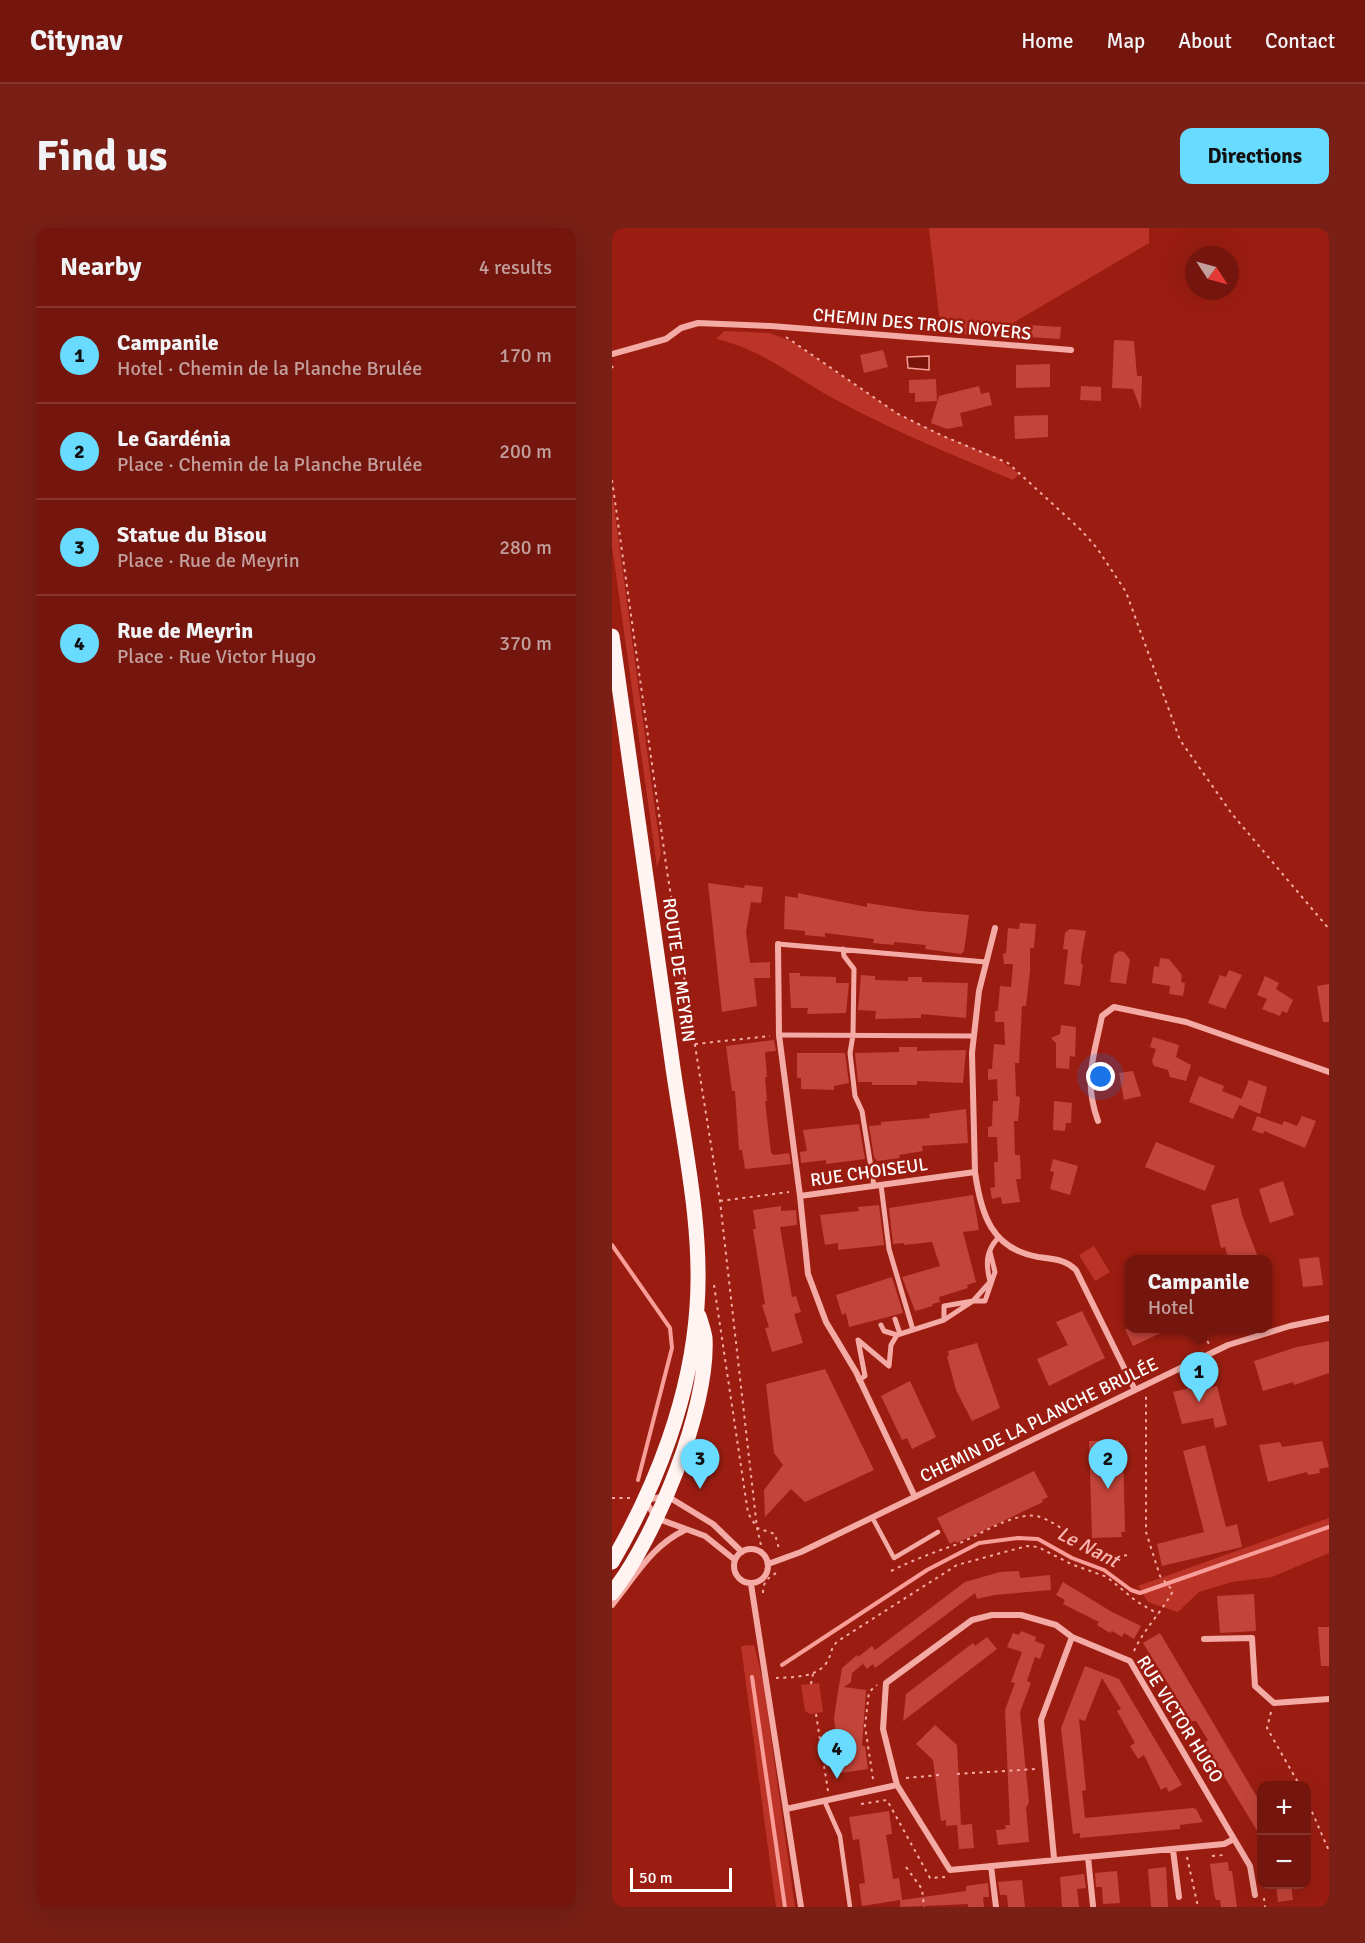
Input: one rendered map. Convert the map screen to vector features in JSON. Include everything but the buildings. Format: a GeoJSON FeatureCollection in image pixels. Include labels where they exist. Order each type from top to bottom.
{"type":"FeatureCollection","features":[{"type":"Feature","properties":{"kind":"main road","name":"ROUTE DE MEYRIN"},"geometry":{"type":"LineString","coordinates":[[612,636],[690,1188],[699,1283],[697,1310],[676,1415],[645,1500],[612,1562]]}},
{"type":"Feature","properties":{"kind":"main road","name":"ROUTE DE MEYRIN"},"geometry":{"type":"LineString","coordinates":[[612,1593],[667,1496],[698,1397],[705,1337],[697,1310]]}},
{"type":"Feature","properties":{"kind":"street","name":"CHEMIN DES TROIS NOYERS"},"geometry":{"type":"LineString","coordinates":[[612,354],[666,339],[681,328],[698,323],[771,326],[1071,350]]}},
{"type":"Feature","properties":{"kind":"street"},"geometry":{"type":"LineString","coordinates":[[995,928],[979,991],[972,1053],[975,1172],[984,1208],[998,1238],[1008,1248],[1021,1253],[1070,1263],[1076,1270],[1136,1394]]}},
{"type":"Feature","properties":{"kind":"street"},"geometry":{"type":"LineString","coordinates":[[799,1194],[779,1035],[778,944],[986,962]]}},
{"type":"Feature","properties":{"kind":"street"},"geometry":{"type":"LineString","coordinates":[[843,949],[844,956],[854,969],[853,1035],[850,1053],[855,1096],[862,1112],[889,1249],[914,1330]]}},
{"type":"Feature","properties":{"kind":"street"},"geometry":{"type":"LineString","coordinates":[[1098,1121],[1089,1087],[1090,1075],[1102,1016],[1114,1007],[1186,1022],[1329,1071]]}},
{"type":"Feature","properties":{"kind":"street"},"geometry":{"type":"LineString","coordinates":[[779,1035],[974,1035]]}},
{"type":"Feature","properties":{"kind":"street","name":"RUE CHOISEUL"},"geometry":{"type":"LineString","coordinates":[[915,1497],[859,1380],[826,1322],[808,1274],[799,1194],[975,1172]]}},
{"type":"Feature","properties":{"kind":"street"},"geometry":{"type":"LineString","coordinates":[[944,1320],[944,1306],[986,1301],[994,1272],[989,1248],[998,1238]]}},
{"type":"Feature","properties":{"kind":"street"},"geometry":{"type":"LineString","coordinates":[[973,1301],[974,1290]]}},
{"type":"Feature","properties":{"kind":"street"},"geometry":{"type":"LineString","coordinates":[[859,1380],[865,1376],[858,1340],[889,1366],[891,1345],[898,1335],[944,1320],[973,1301]]}},
{"type":"Feature","properties":{"kind":"street","name":"CHEMIN DE LA PLANCHE BRULÉE"},"geometry":{"type":"LineString","coordinates":[[1272,1332],[1329,1318]]}},
{"type":"Feature","properties":{"kind":"street"},"geometry":{"type":"LineString","coordinates":[[895,1319],[898,1335]]}},
{"type":"Feature","properties":{"kind":"street"},"geometry":{"type":"LineString","coordinates":[[891,1345],[882,1328],[898,1335]]}},
{"type":"Feature","properties":{"kind":"street","name":"CHEMIN DE LA PLANCHE BRULÉE"},"geometry":{"type":"LineString","coordinates":[[768,1564],[1136,1394],[1215,1352],[1266,1333]]}},
{"type":"Feature","properties":{"kind":"street"},"geometry":{"type":"LineString","coordinates":[[742,1552],[713,1524],[667,1496],[645,1500],[656,1518],[705,1536],[735,1560],[737,1576],[751,1584]]}},
{"type":"Feature","properties":{"kind":"street"},"geometry":{"type":"LineString","coordinates":[[612,1605],[652,1552],[667,1538],[686,1530]]}},
{"type":"Feature","properties":{"kind":"street"},"geometry":{"type":"LineString","coordinates":[[735,1560],[742,1552],[752,1549],[763,1554],[768,1564],[766,1575],[751,1584]]}},
{"type":"Feature","properties":{"kind":"street"},"geometry":{"type":"LineString","coordinates":[[751,1584],[801,1907]]}},
{"type":"Feature","properties":{"kind":"street","name":"RUE VICTOR HUGO"},"geometry":{"type":"LineString","coordinates":[[1234,1839],[1224,1844],[1174,1853],[1054,1858],[1026,1864],[950,1870],[897,1785],[883,1729],[886,1683],[972,1620],[992,1616],[1021,1615],[1056,1625],[1072,1637],[1130,1661],[1250,1866],[1255,1895]]}},
{"type":"Feature","properties":{"kind":"street"},"geometry":{"type":"LineString","coordinates":[[1054,1858],[1041,1720],[1072,1637]]}},
{"type":"Feature","properties":{"kind":"street"},"geometry":{"type":"LineString","coordinates":[[1204,1639],[1252,1638],[1255,1686],[1274,1703],[1329,1699]]}},
{"type":"Feature","properties":{"kind":"street"},"geometry":{"type":"LineString","coordinates":[[786,1809],[897,1785]]}},
{"type":"Feature","properties":{"kind":"street"},"geometry":{"type":"LineString","coordinates":[[1174,1853],[1179,1897]]}},
{"type":"Feature","properties":{"kind":"street"},"geometry":{"type":"LineString","coordinates":[[1089,1857],[1094,1906]]}},
{"type":"Feature","properties":{"kind":"street"},"geometry":{"type":"LineString","coordinates":[[991,1866],[996,1907]]}},
{"type":"Feature","properties":{"kind":"lane"},"geometry":{"type":"LineString","coordinates":[[872,1517],[894,1558],[938,1532]]}},
{"type":"Feature","properties":{"kind":"lane"},"geometry":{"type":"LineString","coordinates":[[827,1799],[840,1836],[850,1907]]}},
{"type":"Feature","properties":{"kind":"path","name":"CHEMIN DES TROIS NOYERS"},"geometry":{"type":"LineString","coordinates":[[771,326],[819,362],[898,414],[943,436],[998,458],[1013,467],[1080,529],[1108,564],[1126,592],[1180,740],[1232,814],[1329,929]]}},
{"type":"Feature","properties":{"kind":"path"},"geometry":{"type":"LineString","coordinates":[[612,480],[667,871],[720,1201],[757,1528],[763,1554]]}},
{"type":"Feature","properties":{"kind":"path"},"geometry":{"type":"LineString","coordinates":[[695,1044],[779,1035]]}},
{"type":"Feature","properties":{"kind":"path"},"geometry":{"type":"LineString","coordinates":[[720,1201],[799,1194]]}},
{"type":"Feature","properties":{"kind":"path"},"geometry":{"type":"LineString","coordinates":[[714,1285],[748,1514],[757,1528],[775,1534],[783,1569],[768,1577],[764,1583],[765,1602]]}},
{"type":"Feature","properties":{"kind":"path"},"geometry":{"type":"LineString","coordinates":[[1203,1333],[1215,1352]]}},
{"type":"Feature","properties":{"kind":"path"},"geometry":{"type":"LineString","coordinates":[[1130,1661],[1142,1634],[1173,1592],[1162,1581],[1146,1532],[1146,1389],[1136,1394]]}},
{"type":"Feature","properties":{"kind":"path"},"geometry":{"type":"LineString","coordinates":[[891,1571],[924,1554],[955,1545],[1001,1524],[1032,1515],[1053,1524],[1089,1550],[1102,1555],[1130,1555]]}},
{"type":"Feature","properties":{"kind":"path"},"geometry":{"type":"LineString","coordinates":[[767,1679],[813,1674],[827,1662],[831,1647],[838,1641],[957,1565],[1027,1546],[1038,1547],[1071,1564],[1107,1578],[1136,1601],[1158,1614]]}},
{"type":"Feature","properties":{"kind":"path"},"geometry":{"type":"LineString","coordinates":[[774,1669],[776,1678]]}},
{"type":"Feature","properties":{"kind":"path"},"geometry":{"type":"LineString","coordinates":[[811,1684],[813,1674]]}},
{"type":"Feature","properties":{"kind":"path"},"geometry":{"type":"LineString","coordinates":[[1274,1703],[1267,1728],[1298,1781]]}},
{"type":"Feature","properties":{"kind":"path"},"geometry":{"type":"LineString","coordinates":[[816,1714],[827,1799]]}},
{"type":"Feature","properties":{"kind":"path"},"geometry":{"type":"LineString","coordinates":[[957,1774],[1038,1769],[1037,1759]]}},
{"type":"Feature","properties":{"kind":"path"},"geometry":{"type":"LineString","coordinates":[[911,1788],[906,1778],[940,1775]]}},
{"type":"Feature","properties":{"kind":"path"},"geometry":{"type":"LineString","coordinates":[[852,1805],[887,1800],[930,1878],[953,1876]]}},
{"type":"Feature","properties":{"kind":"path"},"geometry":{"type":"LineString","coordinates":[[1311,1810],[1329,1851]]}},
{"type":"Feature","properties":{"kind":"path"},"geometry":{"type":"LineString","coordinates":[[1211,1856],[1222,1855],[1228,1850]]}},
{"type":"Feature","properties":{"kind":"path"},"geometry":{"type":"LineString","coordinates":[[1174,1853],[1187,1854],[1198,1907]]}},
{"type":"Feature","properties":{"kind":"path"},"geometry":{"type":"LineString","coordinates":[[906,1868],[922,1889],[924,1907]]}},
{"type":"Feature","properties":{"kind":"shaded area"},"geometry":{"type":"Polygon","coordinates":[[[929,228],[1149,228],[1149,243],[991,336],[941,333],[929,228]]]}},
{"type":"Feature","properties":{"kind":"shaded area"},"geometry":{"type":"Polygon","coordinates":[[[724,331],[769,333],[791,341],[898,414],[943,436],[998,458],[1019,474],[1013,480],[863,414],[766,358],[716,339],[724,331]]]}},
{"type":"Feature","properties":{"kind":"shaded area"},"geometry":{"type":"Polygon","coordinates":[[[929,356],[929,370],[908,368],[907,357],[929,356]]]}},
{"type":"Feature","properties":{"kind":"shaded area"},"geometry":{"type":"Polygon","coordinates":[[[612,492],[661,854],[657,867],[612,546],[612,492]]]}},
{"type":"Feature","properties":{"kind":"shaded area"},"geometry":{"type":"Polygon","coordinates":[[[1094,1246],[1110,1272],[1095,1281],[1079,1255],[1094,1246]]]}},
{"type":"Feature","properties":{"kind":"shaded area"},"geometry":{"type":"Polygon","coordinates":[[[1329,1518],[1329,1553],[1272,1577],[1232,1582],[1199,1592],[1178,1612],[1148,1602],[1138,1586],[1329,1518]]]}},
{"type":"Feature","properties":{"kind":"shaded area"},"geometry":{"type":"Polygon","coordinates":[[[754,1645],[763,1681],[795,1907],[776,1907],[741,1646],[754,1645]]]}},
{"type":"Feature","properties":{"kind":"shaded area"},"geometry":{"type":"Polygon","coordinates":[[[819,1683],[823,1712],[810,1714],[805,1711],[801,1685],[819,1683]]]}},
{"type":"Feature","properties":{"kind":"waterway"},"geometry":{"type":"LineString","coordinates":[[612,1245],[670,1328],[672,1348],[638,1480]]}},
{"type":"Feature","properties":{"kind":"waterway","name":"Le Nant"},"geometry":{"type":"LineString","coordinates":[[782,1665],[927,1570],[979,1543],[1018,1538],[1038,1539],[1072,1558],[1104,1570],[1131,1590],[1140,1593],[1329,1527]]}},
{"type":"Feature","properties":{"kind":"waterway","name":"Le Nant"},"geometry":{"type":"LineString","coordinates":[[752,1677],[785,1907]]}},
{"type":"Feature","properties":{"kind":"place","name":"Campanile"},"geometry":{"type":"Point","coordinates":[1199,1402]}},
{"type":"Feature","properties":{"kind":"place","name":"Statue du Bisou"},"geometry":{"type":"Point","coordinates":[700,1489]}},
{"type":"Feature","properties":{"kind":"place","name":"Le Gardénia"},"geometry":{"type":"Point","coordinates":[1108,1489]}},
{"type":"Feature","properties":{"kind":"place","name":"Rue de Meyrin"},"geometry":{"type":"Point","coordinates":[837,1779]}}]}
